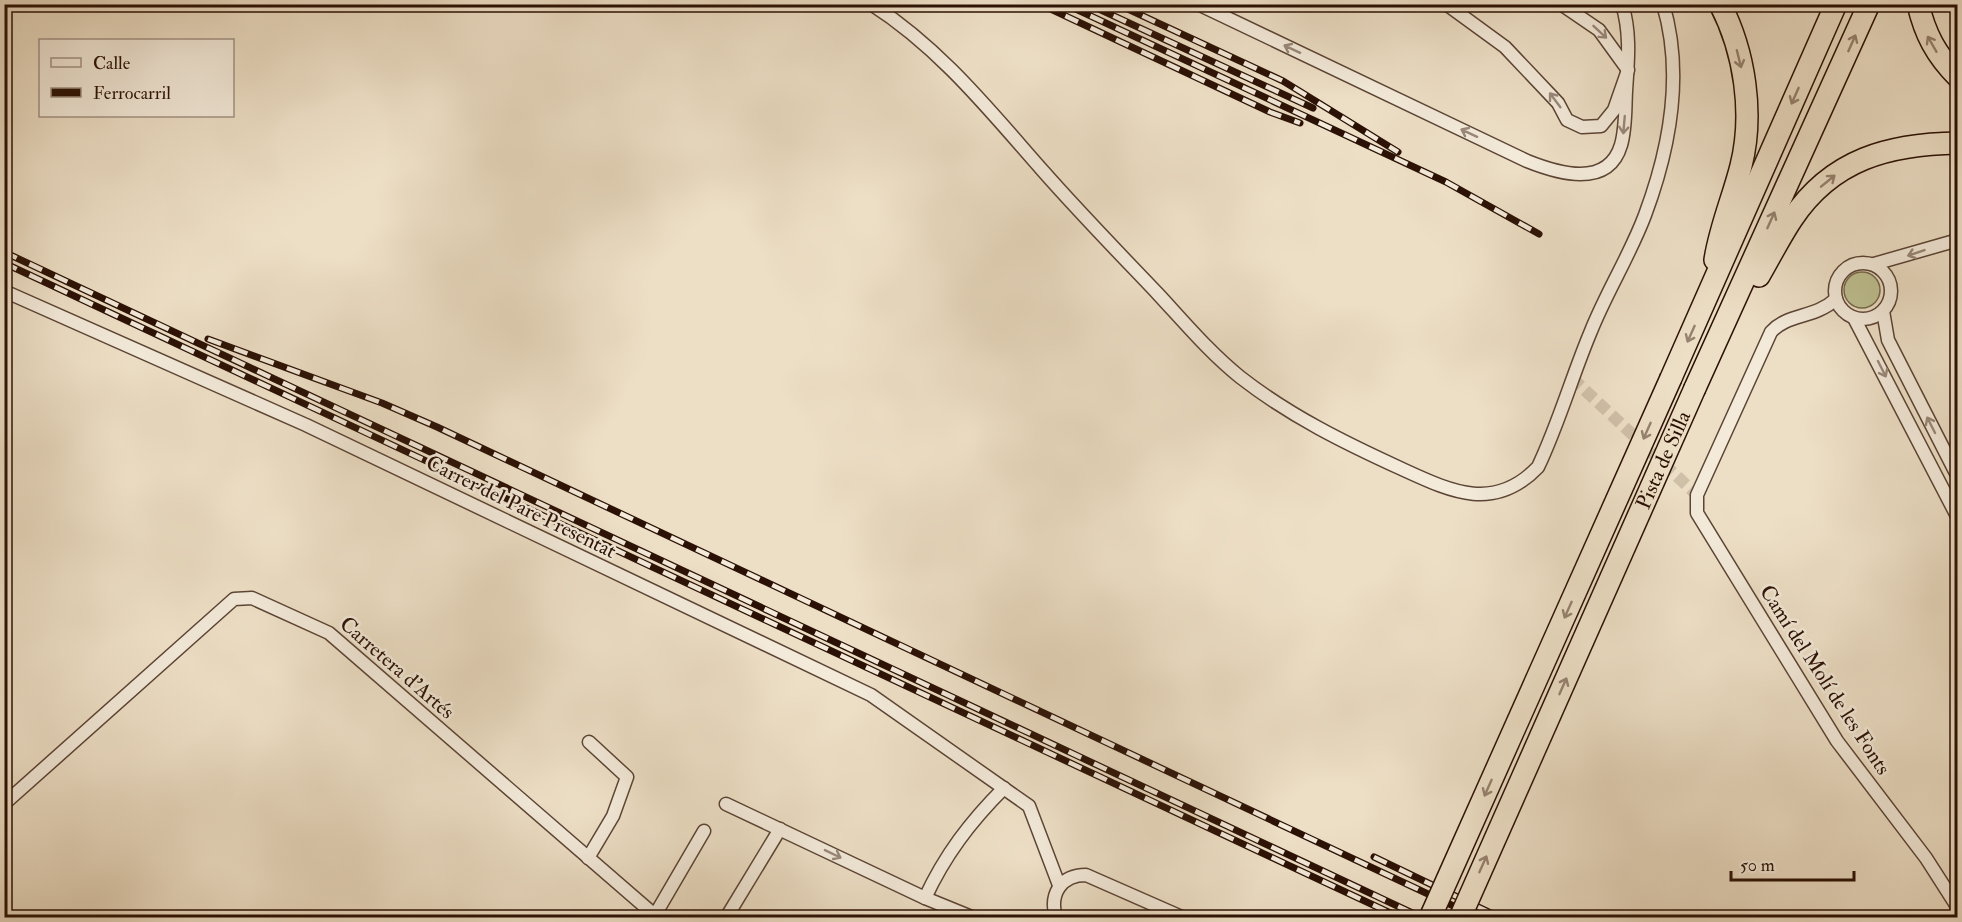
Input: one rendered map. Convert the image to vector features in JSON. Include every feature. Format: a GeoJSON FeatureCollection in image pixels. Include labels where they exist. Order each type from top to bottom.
{"type":"FeatureCollection","features":[{"type":"Feature","properties":{"kind":"highway"},"geometry":{"type":"LineString","coordinates":[[1710,290],[1719,231],[1741,166],[1746,119],[1741,63],[1720,4]]}},
{"type":"Feature","properties":{"kind":"highway","name":"Pista de Silla"},"geometry":{"type":"LineString","coordinates":[[1430,918],[1836,4]]}},
{"type":"Feature","properties":{"kind":"highway","name":"Pista de Silla"},"geometry":{"type":"LineString","coordinates":[[1460,918],[1695,388],[1869,4]]}},
{"type":"Feature","properties":{"kind":"highway"},"geometry":{"type":"LineString","coordinates":[[1918,4],[1929,41],[1942,60],[1958,76]]}},
{"type":"Feature","properties":{"kind":"highway"},"geometry":{"type":"LineString","coordinates":[[1695,388],[1792,219],[1808,199],[1845,168],[1875,153],[1909,146],[1958,143]]}},
{"type":"Feature","properties":{"kind":"street"},"geometry":{"type":"LineString","coordinates":[[871,4],[916,37],[951,68],[1053,182],[1206,345],[1239,376],[1290,412],[1339,440],[1453,492],[1480,494],[1503,491],[1523,483],[1538,467],[1608,289],[1645,216],[1662,162],[1671,114],[1674,73],[1670,27],[1663,4]]}},
{"type":"Feature","properties":{"kind":"street"},"geometry":{"type":"LineString","coordinates":[[1198,4],[1527,161],[1555,172],[1573,175],[1592,174],[1614,160],[1621,147],[1629,40],[1622,4]]}},
{"type":"Feature","properties":{"kind":"street"},"geometry":{"type":"LineString","coordinates":[[1446,4],[1506,47],[1546,89],[1567,120],[1582,127],[1601,126],[1614,110],[1628,70]]}},
{"type":"Feature","properties":{"kind":"street"},"geometry":{"type":"LineString","coordinates":[[1561,4],[1599,30],[1628,70]]}},
{"type":"Feature","properties":{"kind":"street"},"geometry":{"type":"LineString","coordinates":[[1874,264],[1887,276],[1891,285],[1889,303],[1883,311],[1867,319],[1854,318],[1841,310],[1836,299],[1835,283],[1846,267],[1864,262],[1874,264],[1894,260],[1958,240]]}},
{"type":"Feature","properties":{"kind":"street","name":"Carrer del Pare Presentat"},"geometry":{"type":"LineString","coordinates":[[4,291],[306,425],[871,694],[1029,806],[1059,885],[1053,900],[1056,918]]}},
{"type":"Feature","properties":{"kind":"street","name":"Camí del Molí de les Fonts"},"geometry":{"type":"LineString","coordinates":[[1836,299],[1823,310],[1778,323],[1771,332],[1697,495],[1697,513],[1707,533],[1824,721],[1926,858],[1958,908]]}},
{"type":"Feature","properties":{"kind":"street"},"geometry":{"type":"LineString","coordinates":[[1883,311],[1888,340],[1958,477]]}},
{"type":"Feature","properties":{"kind":"street"},"geometry":{"type":"LineString","coordinates":[[1854,318],[1958,518]]}},
{"type":"Feature","properties":{"kind":"street","name":"Carretera d'Artés"},"geometry":{"type":"LineString","coordinates":[[4,804],[234,599],[252,598],[329,633],[657,916]]}},
{"type":"Feature","properties":{"kind":"street"},"geometry":{"type":"LineString","coordinates":[[588,858],[613,816],[627,777],[589,742]]}},
{"type":"Feature","properties":{"kind":"street"},"geometry":{"type":"LineString","coordinates":[[925,898],[941,863],[985,807],[1004,788]]}},
{"type":"Feature","properties":{"kind":"street"},"geometry":{"type":"LineString","coordinates":[[726,804],[957,915],[974,918]]}},
{"type":"Feature","properties":{"kind":"street"},"geometry":{"type":"LineString","coordinates":[[726,918],[780,829]]}},
{"type":"Feature","properties":{"kind":"street"},"geometry":{"type":"LineString","coordinates":[[657,916],[704,831]]}},
{"type":"Feature","properties":{"kind":"street"},"geometry":{"type":"LineString","coordinates":[[1059,885],[1071,877],[1093,876],[1184,918]]}},
{"type":"Feature","properties":{"kind":"green space"},"geometry":{"type":"Polygon","coordinates":[[[1862,272],[1875,277],[1880,290],[1875,303],[1862,308],[1849,303],[1844,290],[1849,277],[1862,272]]]}},
{"type":"Feature","properties":{"kind":"tunnel"},"geometry":{"type":"LineString","coordinates":[[1572,378],[1697,495]]}},
{"type":"Feature","properties":{"kind":"railway"},"geometry":{"type":"LineString","coordinates":[[1040,4],[1270,112],[1300,123]]}},
{"type":"Feature","properties":{"kind":"railway"},"geometry":{"type":"LineString","coordinates":[[1065,4],[1446,182],[1539,234]]}},
{"type":"Feature","properties":{"kind":"railway"},"geometry":{"type":"LineString","coordinates":[[1088,4],[1313,108]]}},
{"type":"Feature","properties":{"kind":"railway"},"geometry":{"type":"LineString","coordinates":[[1117,4],[1283,81],[1398,152]]}},
{"type":"Feature","properties":{"kind":"railway"},"geometry":{"type":"LineString","coordinates":[[4,252],[1423,918]]}},
{"type":"Feature","properties":{"kind":"railway"},"geometry":{"type":"LineString","coordinates":[[4,263],[1401,918]]}},
{"type":"Feature","properties":{"kind":"railway"},"geometry":{"type":"LineString","coordinates":[[208,339],[382,403],[437,427],[1479,918]]}},
{"type":"Feature","properties":{"kind":"railway"},"geometry":{"type":"LineString","coordinates":[[1374,857],[1501,918]]}}]}
